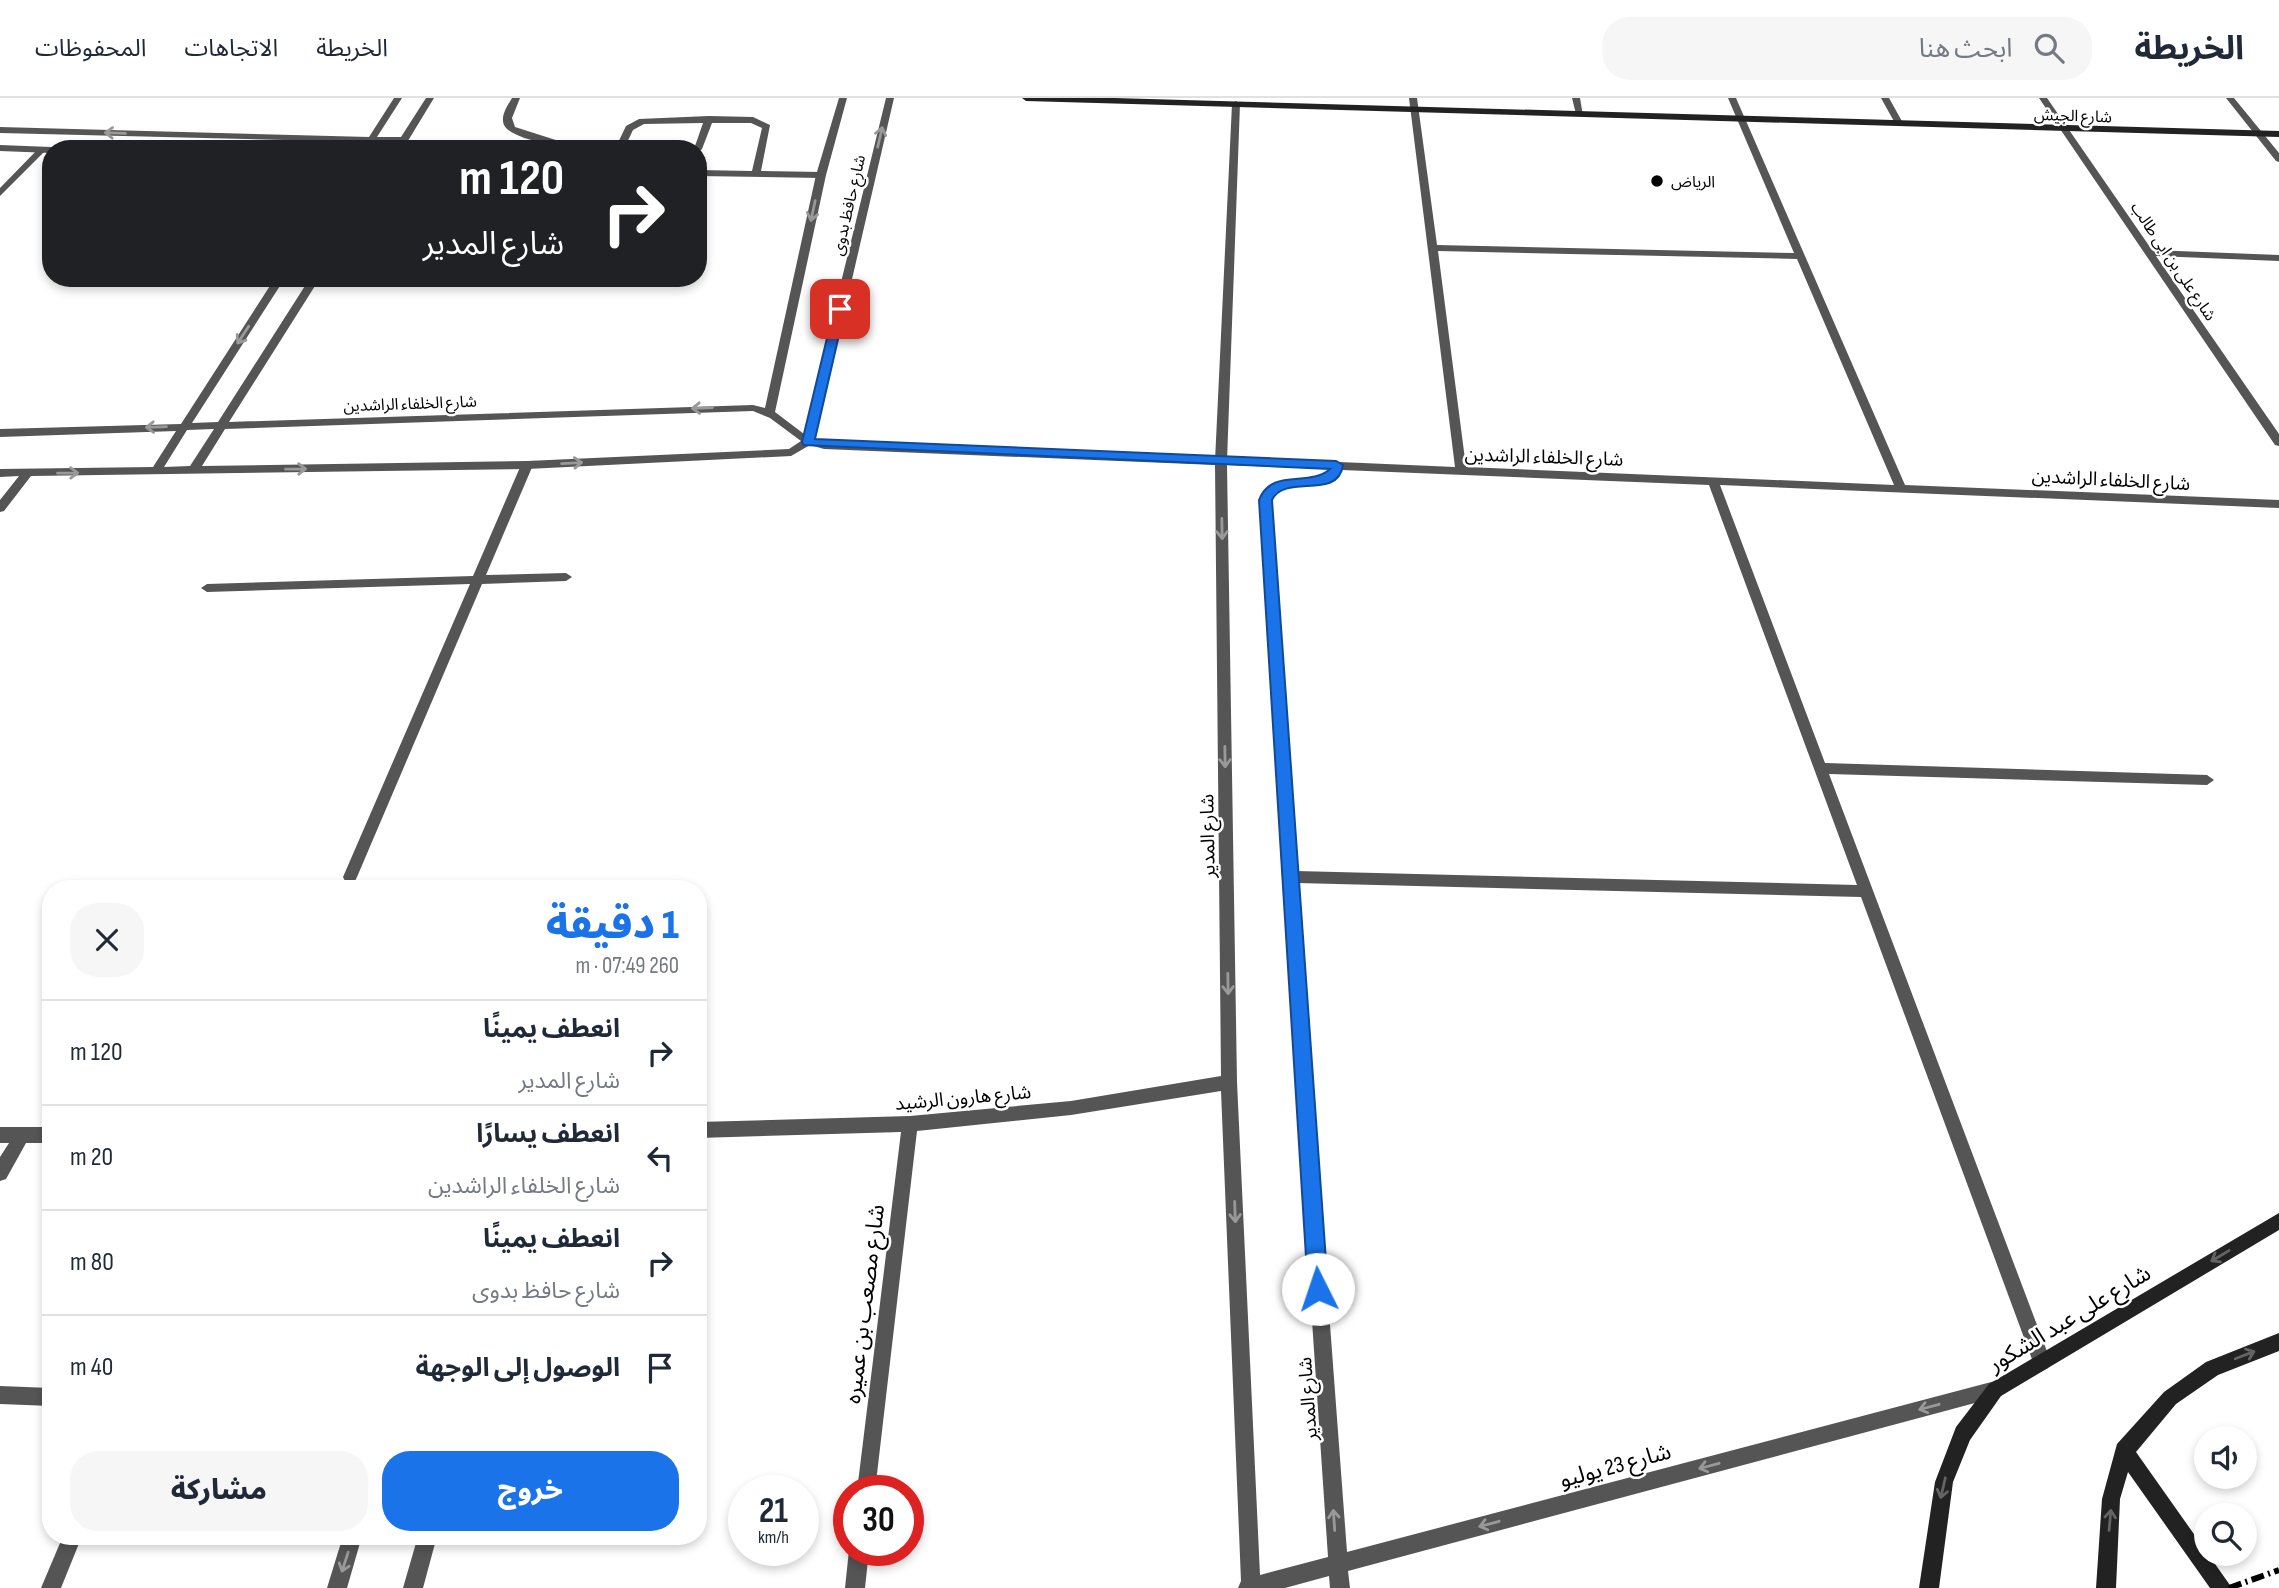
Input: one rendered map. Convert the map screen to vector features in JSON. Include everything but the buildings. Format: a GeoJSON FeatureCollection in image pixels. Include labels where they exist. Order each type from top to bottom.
{"type":"FeatureCollection","features":[{"type":"Feature","properties":{"kind":"street"},"geometry":{"type":"LineString","coordinates":[[370,139],[398,98]]}},
{"type":"Feature","properties":{"kind":"street"},"geometry":{"type":"LineString","coordinates":[[404,140],[430,98]]}},
{"type":"Feature","properties":{"kind":"street"},"geometry":{"type":"LineString","coordinates":[[516,98],[508,116],[508,124],[513,130],[522,135],[556,140]]}},
{"type":"Feature","properties":{"kind":"street","name":"شارع حافظ بدوى"},"geometry":{"type":"LineString","coordinates":[[770,411],[821,175],[843,98]]}},
{"type":"Feature","properties":{"kind":"street","name":"شارع حافظ بدوى"},"geometry":{"type":"LineString","coordinates":[[808,442],[890,98]]}},
{"type":"Feature","properties":{"kind":"street","name":"شارع الجيش"},"geometry":{"type":"LineString","coordinates":[[1026,98],[1414,104],[1580,114],[2279,134]]}},
{"type":"Feature","properties":{"kind":"street"},"geometry":{"type":"LineString","coordinates":[[1576,98],[1580,114]]}},
{"type":"Feature","properties":{"kind":"street"},"geometry":{"type":"LineString","coordinates":[[1732,98],[1900,486]]}},
{"type":"Feature","properties":{"kind":"street"},"geometry":{"type":"LineString","coordinates":[[1885,98],[1899,123]]}},
{"type":"Feature","properties":{"kind":"street","name":"شارع على بن ابى طالب"},"geometry":{"type":"LineString","coordinates":[[2043,98],[2279,442]]}},
{"type":"Feature","properties":{"kind":"street"},"geometry":{"type":"LineString","coordinates":[[2230,98],[2279,159]]}},
{"type":"Feature","properties":{"kind":"street","name":"شارع المدير"},"geometry":{"type":"LineString","coordinates":[[1236,101],[1221,461],[1229,1082],[1250,1588]]}},
{"type":"Feature","properties":{"kind":"street"},"geometry":{"type":"LineString","coordinates":[[1414,104],[1461,470]]}},
{"type":"Feature","properties":{"kind":"street"},"geometry":{"type":"LineString","coordinates":[[701,140],[709,119]]}},
{"type":"Feature","properties":{"kind":"street"},"geometry":{"type":"LineString","coordinates":[[623,140],[629,128],[642,121],[753,120],[768,127],[756,174]]}},
{"type":"Feature","properties":{"kind":"street"},"geometry":{"type":"LineString","coordinates":[[0,130],[376,140]]}},
{"type":"Feature","properties":{"kind":"street"},"geometry":{"type":"LineString","coordinates":[[48,140],[52,131]]}},
{"type":"Feature","properties":{"kind":"street"},"geometry":{"type":"LineString","coordinates":[[0,148],[42,149]]}},
{"type":"Feature","properties":{"kind":"street"},"geometry":{"type":"LineString","coordinates":[[0,193],[42,150]]}},
{"type":"Feature","properties":{"kind":"street"},"geometry":{"type":"LineString","coordinates":[[707,173],[821,175]]}},
{"type":"Feature","properties":{"kind":"street"},"geometry":{"type":"LineString","coordinates":[[1432,248],[1802,256]]}},
{"type":"Feature","properties":{"kind":"street"},"geometry":{"type":"LineString","coordinates":[[2149,253],[2279,257]]}},
{"type":"Feature","properties":{"kind":"street"},"geometry":{"type":"LineString","coordinates":[[155,472],[274,287]]}},
{"type":"Feature","properties":{"kind":"street"},"geometry":{"type":"LineString","coordinates":[[193,471],[309,287]]}},
{"type":"Feature","properties":{"kind":"street","name":"شارع الخلفاء الراشدين"},"geometry":{"type":"LineString","coordinates":[[0,433],[735,407],[770,411]]}},
{"type":"Feature","properties":{"kind":"street"},"geometry":{"type":"LineString","coordinates":[[770,411],[808,442]]}},
{"type":"Feature","properties":{"kind":"street","name":"شارع الخلفاء الراشدين"},"geometry":{"type":"LineString","coordinates":[[0,474],[527,465],[779,454],[791,452],[808,442],[2279,504]]}},
{"type":"Feature","properties":{"kind":"street"},"geometry":{"type":"LineString","coordinates":[[350,877],[527,465]]}},
{"type":"Feature","properties":{"kind":"street","name":"شارع المدير"},"geometry":{"type":"LineString","coordinates":[[1336,465],[1336,471],[1323,481],[1283,483],[1268,492],[1265,500],[1340,1588]]}},
{"type":"Feature","properties":{"kind":"street"},"geometry":{"type":"LineString","coordinates":[[0,509],[28,473]]}},
{"type":"Feature","properties":{"kind":"street"},"geometry":{"type":"LineString","coordinates":[[1713,481],[2042,1362]]}},
{"type":"Feature","properties":{"kind":"street"},"geometry":{"type":"LineString","coordinates":[[206,588],[566,578]]}},
{"type":"Feature","properties":{"kind":"street"},"geometry":{"type":"LineString","coordinates":[[1820,768],[2207,779]]}},
{"type":"Feature","properties":{"kind":"street"},"geometry":{"type":"LineString","coordinates":[[1289,877],[1866,891]]}},
{"type":"Feature","properties":{"kind":"street","name":"شارع هارون الرشيد"},"geometry":{"type":"LineString","coordinates":[[707,1130],[910,1124],[1071,1108],[1229,1082]]}},
{"type":"Feature","properties":{"kind":"street","name":"شارع مصعب بن عميره"},"geometry":{"type":"LineString","coordinates":[[868,1475],[910,1124]]}},
{"type":"Feature","properties":{"kind":"street"},"geometry":{"type":"LineString","coordinates":[[0,1135],[42,1135]]}},
{"type":"Feature","properties":{"kind":"street"},"geometry":{"type":"LineString","coordinates":[[0,1173],[22,1135]]}},
{"type":"Feature","properties":{"kind":"street","name":"شارع على عبد الشكور"},"geometry":{"type":"LineString","coordinates":[[1929,1588],[1944,1482],[1964,1434],[1995,1390],[2279,1221]]}},
{"type":"Feature","properties":{"kind":"street"},"geometry":{"type":"LineString","coordinates":[[2106,1588],[2111,1499],[2124,1451],[2170,1398],[2212,1368],[2279,1342]]}},
{"type":"Feature","properties":{"kind":"street","name":"شارع 23 يوليو"},"geometry":{"type":"LineString","coordinates":[[1250,1588],[1995,1390]]}},
{"type":"Feature","properties":{"kind":"street"},"geometry":{"type":"LineString","coordinates":[[0,1395],[42,1397]]}},
{"type":"Feature","properties":{"kind":"street"},"geometry":{"type":"LineString","coordinates":[[2124,1451],[2222,1588]]}},
{"type":"Feature","properties":{"kind":"street"},"geometry":{"type":"LineString","coordinates":[[51,1588],[69,1545]]}},
{"type":"Feature","properties":{"kind":"street"},"geometry":{"type":"LineString","coordinates":[[337,1588],[350,1545]]}},
{"type":"Feature","properties":{"kind":"street"},"geometry":{"type":"LineString","coordinates":[[414,1588],[426,1545]]}},
{"type":"Feature","properties":{"kind":"street"},"geometry":{"type":"LineString","coordinates":[[855,1588],[857,1566]]}},
{"type":"Feature","properties":{"kind":"railway"},"geometry":{"type":"LineString","coordinates":[[2229,1588],[2279,1570]]}},
{"type":"Feature","properties":{"kind":"place","name":"الرياض"},"geometry":{"type":"Point","coordinates":[1657,181]}},
{"type":"Feature","properties":{"kind":"route"},"geometry":{"type":"LineString","coordinates":[[840,309],[808,442],[850,446],[1336,465],[1336,471],[1323,481],[1283,483],[1268,492],[1265,500],[1318,1289]]}}]}
